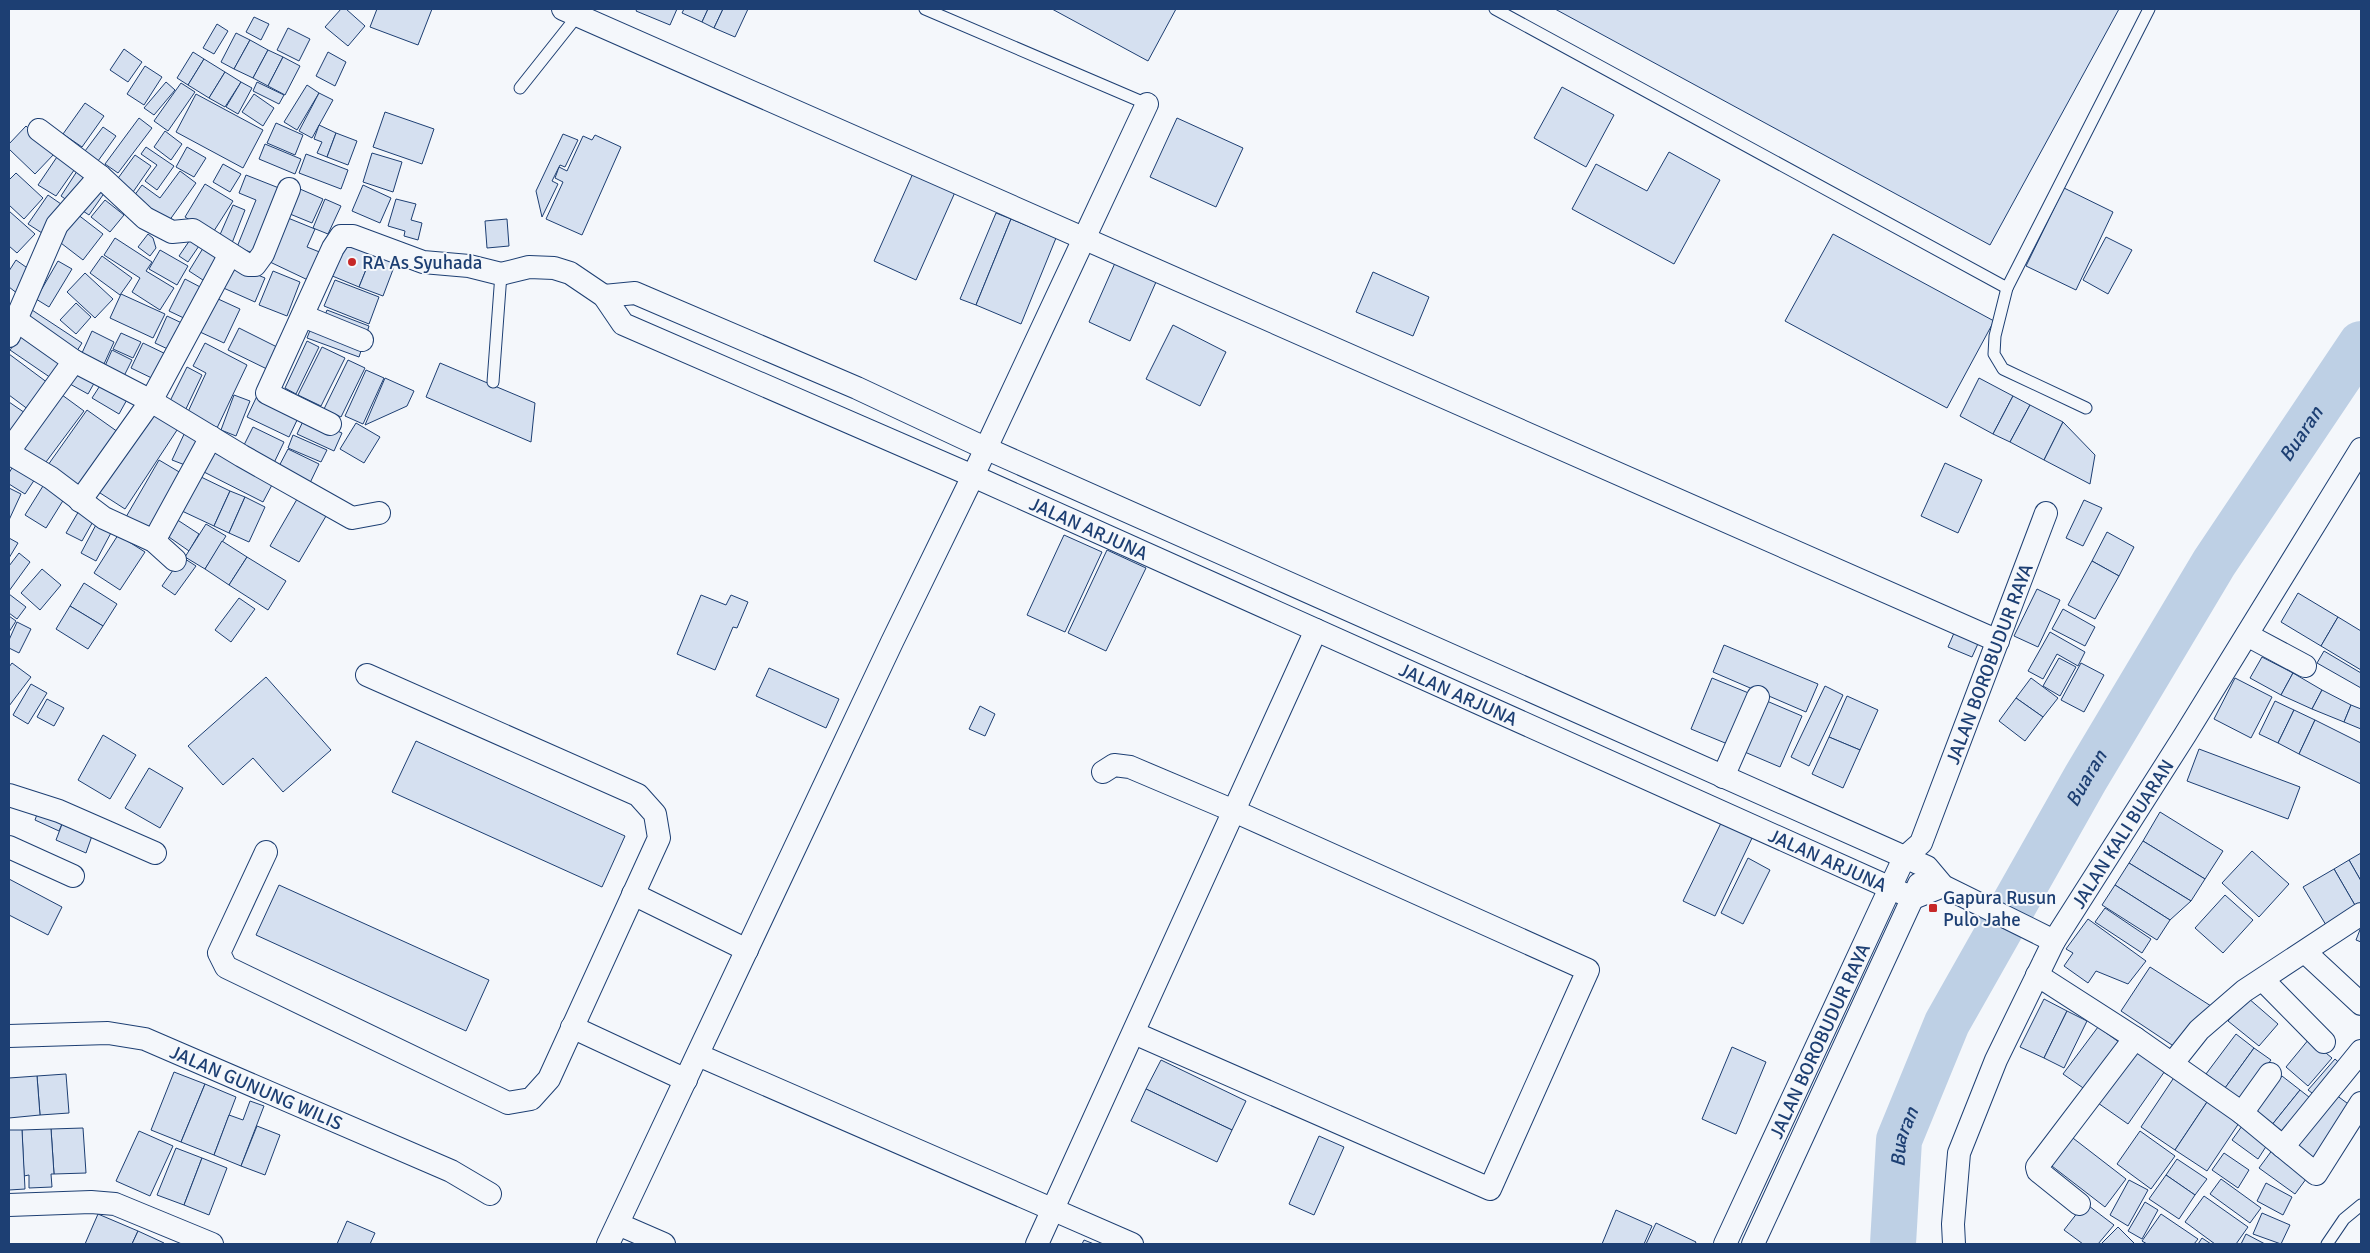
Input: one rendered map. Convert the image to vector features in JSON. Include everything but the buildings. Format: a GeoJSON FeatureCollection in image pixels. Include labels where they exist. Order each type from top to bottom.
{"type":"FeatureCollection","features":[{"type":"Feature","properties":{"kind":"street"},"geometry":{"type":"LineString","coordinates":[[571,12],[1998,640]]}},
{"type":"Feature","properties":{"kind":"street"},"geometry":{"type":"LineString","coordinates":[[608,1244],[892,642],[973,476],[1147,104]]}},
{"type":"Feature","properties":{"kind":"street"},"geometry":{"type":"LineString","coordinates":[[39,130],[100,176],[145,218],[172,232],[193,230],[248,265],[255,265],[263,254],[289,189]]}},
{"type":"Feature","properties":{"kind":"street"},"geometry":{"type":"LineString","coordinates":[[100,176],[57,225],[12,328],[151,401],[352,518],[379,513]]}},
{"type":"Feature","properties":{"kind":"street"},"geometry":{"type":"LineString","coordinates":[[330,424],[267,392],[303,316],[332,248],[340,236],[353,236],[422,262],[468,266],[501,274],[529,267],[554,268],[570,273],[604,296]]}},
{"type":"Feature","properties":{"kind":"street"},"geometry":{"type":"LineString","coordinates":[[80,501],[151,401],[230,254]]}},
{"type":"Feature","properties":{"kind":"street","name":"JALAN ARJUNA"},"geometry":{"type":"LineString","coordinates":[[1913,898],[973,476],[623,324],[604,296],[636,292],[857,388],[985,448],[1926,867],[1951,890],[2048,937]]}},
{"type":"Feature","properties":{"kind":"street"},"geometry":{"type":"LineString","coordinates":[[303,316],[362,340]]}},
{"type":"Feature","properties":{"kind":"street"},"geometry":{"type":"LineString","coordinates":[[74,361],[9,452],[51,478],[104,518],[154,541],[174,560]]}},
{"type":"Feature","properties":{"kind":"street"},"geometry":{"type":"LineString","coordinates":[[844,421],[857,388]]}},
{"type":"Feature","properties":{"kind":"street"},"geometry":{"type":"LineString","coordinates":[[154,541],[211,437]]}},
{"type":"Feature","properties":{"kind":"street","name":"JALAN KALI BUARAN"},"geometry":{"type":"LineString","coordinates":[[1954,1244],[1953,1224],[1959,1153],[1996,1060],[2037,975],[2048,937],[2248,635],[2361,449]]}},
{"type":"Feature","properties":{"kind":"street","name":"JALAN BOROBUDUR RAYA"},"geometry":{"type":"LineString","coordinates":[[1725,1244],[1904,858],[1921,843],[2046,513]]}},
{"type":"Feature","properties":{"kind":"street"},"geometry":{"type":"LineString","coordinates":[[1177,567],[1191,540]]}},
{"type":"Feature","properties":{"kind":"street"},"geometry":{"type":"LineString","coordinates":[[1358,648],[1370,620]]}},
{"type":"Feature","properties":{"kind":"street"},"geometry":{"type":"LineString","coordinates":[[1037,1244],[1316,630]]}},
{"type":"Feature","properties":{"kind":"street"},"geometry":{"type":"LineString","coordinates":[[2248,635],[2305,666]]}},
{"type":"Feature","properties":{"kind":"street"},"geometry":{"type":"LineString","coordinates":[[266,852],[219,952],[226,967],[508,1103],[531,1098],[549,1079],[659,838],[655,814],[638,795],[367,675]]}},
{"type":"Feature","properties":{"kind":"street"},"geometry":{"type":"LineString","coordinates":[[1495,710],[1507,681]]}},
{"type":"Feature","properties":{"kind":"street"},"geometry":{"type":"LineString","coordinates":[[1723,777],[1758,697]]}},
{"type":"Feature","properties":{"kind":"street"},"geometry":{"type":"LineString","coordinates":[[1598,756],[1611,727]]}},
{"type":"Feature","properties":{"kind":"street"},"geometry":{"type":"LineString","coordinates":[[1103,772],[1114,765],[1130,767],[1234,811],[1588,970],[1490,1189],[1134,1032]]}},
{"type":"Feature","properties":{"kind":"street"},"geometry":{"type":"LineString","coordinates":[[9,795],[59,811],[155,853]]}},
{"type":"Feature","properties":{"kind":"street"},"geometry":{"type":"LineString","coordinates":[[1921,843],[1926,867]]}},
{"type":"Feature","properties":{"kind":"street"},"geometry":{"type":"LineString","coordinates":[[9,847],[73,876]]}},
{"type":"Feature","properties":{"kind":"street","name":"JALAN BOROBUDUR RAYA"},"geometry":{"type":"LineString","coordinates":[[1753,1244],[1926,867]]}},
{"type":"Feature","properties":{"kind":"street"},"geometry":{"type":"LineString","coordinates":[[1913,898],[1951,890]]}},
{"type":"Feature","properties":{"kind":"street"},"geometry":{"type":"LineString","coordinates":[[634,894],[747,950]]}},
{"type":"Feature","properties":{"kind":"street"},"geometry":{"type":"LineString","coordinates":[[2172,1064],[2199,1030],[2244,991],[2306,952],[2361,914]]}},
{"type":"Feature","properties":{"kind":"street"},"geometry":{"type":"LineString","coordinates":[[2306,952],[2361,1004]]}},
{"type":"Feature","properties":{"kind":"street"},"geometry":{"type":"LineString","coordinates":[[2037,975],[2135,1038],[2242,1113],[2316,1174],[2361,1103]]}},
{"type":"Feature","properties":{"kind":"street"},"geometry":{"type":"LineString","coordinates":[[2263,980],[2324,1042]]}},
{"type":"Feature","properties":{"kind":"street"},"geometry":{"type":"LineString","coordinates":[[572,1027],[686,1080]]}},
{"type":"Feature","properties":{"kind":"street","name":"JALAN GUNUNG WILIS"},"geometry":{"type":"LineString","coordinates":[[9,1036],[108,1033],[145,1039],[451,1171],[490,1194]]}},
{"type":"Feature","properties":{"kind":"street"},"geometry":{"type":"LineString","coordinates":[[2079,1204],[2038,1171],[2037,1167],[2135,1038]]}},
{"type":"Feature","properties":{"kind":"street"},"geometry":{"type":"LineString","coordinates":[[698,1055],[1132,1244]]}},
{"type":"Feature","properties":{"kind":"street"},"geometry":{"type":"LineString","coordinates":[[2283,1147],[2358,1065]]}},
{"type":"Feature","properties":{"kind":"street"},"geometry":{"type":"LineString","coordinates":[[2242,1113],[2270,1074]]}},
{"type":"Feature","properties":{"kind":"street"},"geometry":{"type":"LineString","coordinates":[[1769,1149],[1792,1161]]}},
{"type":"Feature","properties":{"kind":"street"},"geometry":{"type":"LineString","coordinates":[[9,1205],[91,1202],[115,1204],[212,1244]]}},
{"type":"Feature","properties":{"kind":"street"},"geometry":{"type":"LineString","coordinates":[[618,1224],[660,1243]]}},
{"type":"Feature","properties":{"kind":"lane"},"geometry":{"type":"LineString","coordinates":[[925,9],[1147,104]]}},
{"type":"Feature","properties":{"kind":"lane"},"geometry":{"type":"LineString","coordinates":[[1495,9],[2007,288]]}},
{"type":"Feature","properties":{"kind":"lane"},"geometry":{"type":"LineString","coordinates":[[2086,408],[2003,369],[1994,354],[1994,336],[2007,288],[2149,9]]}},
{"type":"Feature","properties":{"kind":"lane"},"geometry":{"type":"LineString","coordinates":[[520,88],[571,12]]}},
{"type":"Feature","properties":{"kind":"lane"},"geometry":{"type":"LineString","coordinates":[[493,382],[501,274]]}},
{"type":"Feature","properties":{"kind":"lane"},"geometry":{"type":"LineString","coordinates":[[2327,1244],[2344,1219],[2361,1206]]}},
{"type":"Feature","properties":{"kind":"waterway","name":"Buaran"},"geometry":{"type":"LineString","coordinates":[[1893,1244],[1899,1140],[1947,1023],[2085,779],[2214,563],[2361,344]]}},
{"type":"Feature","properties":{"kind":"place","name":"RA As Syuhada"},"geometry":{"type":"Point","coordinates":[352,262]}},
{"type":"Feature","properties":{"kind":"place","name":"Gapura Rusun Pulo Jahe"},"geometry":{"type":"Point","coordinates":[1933,908]}}]}
